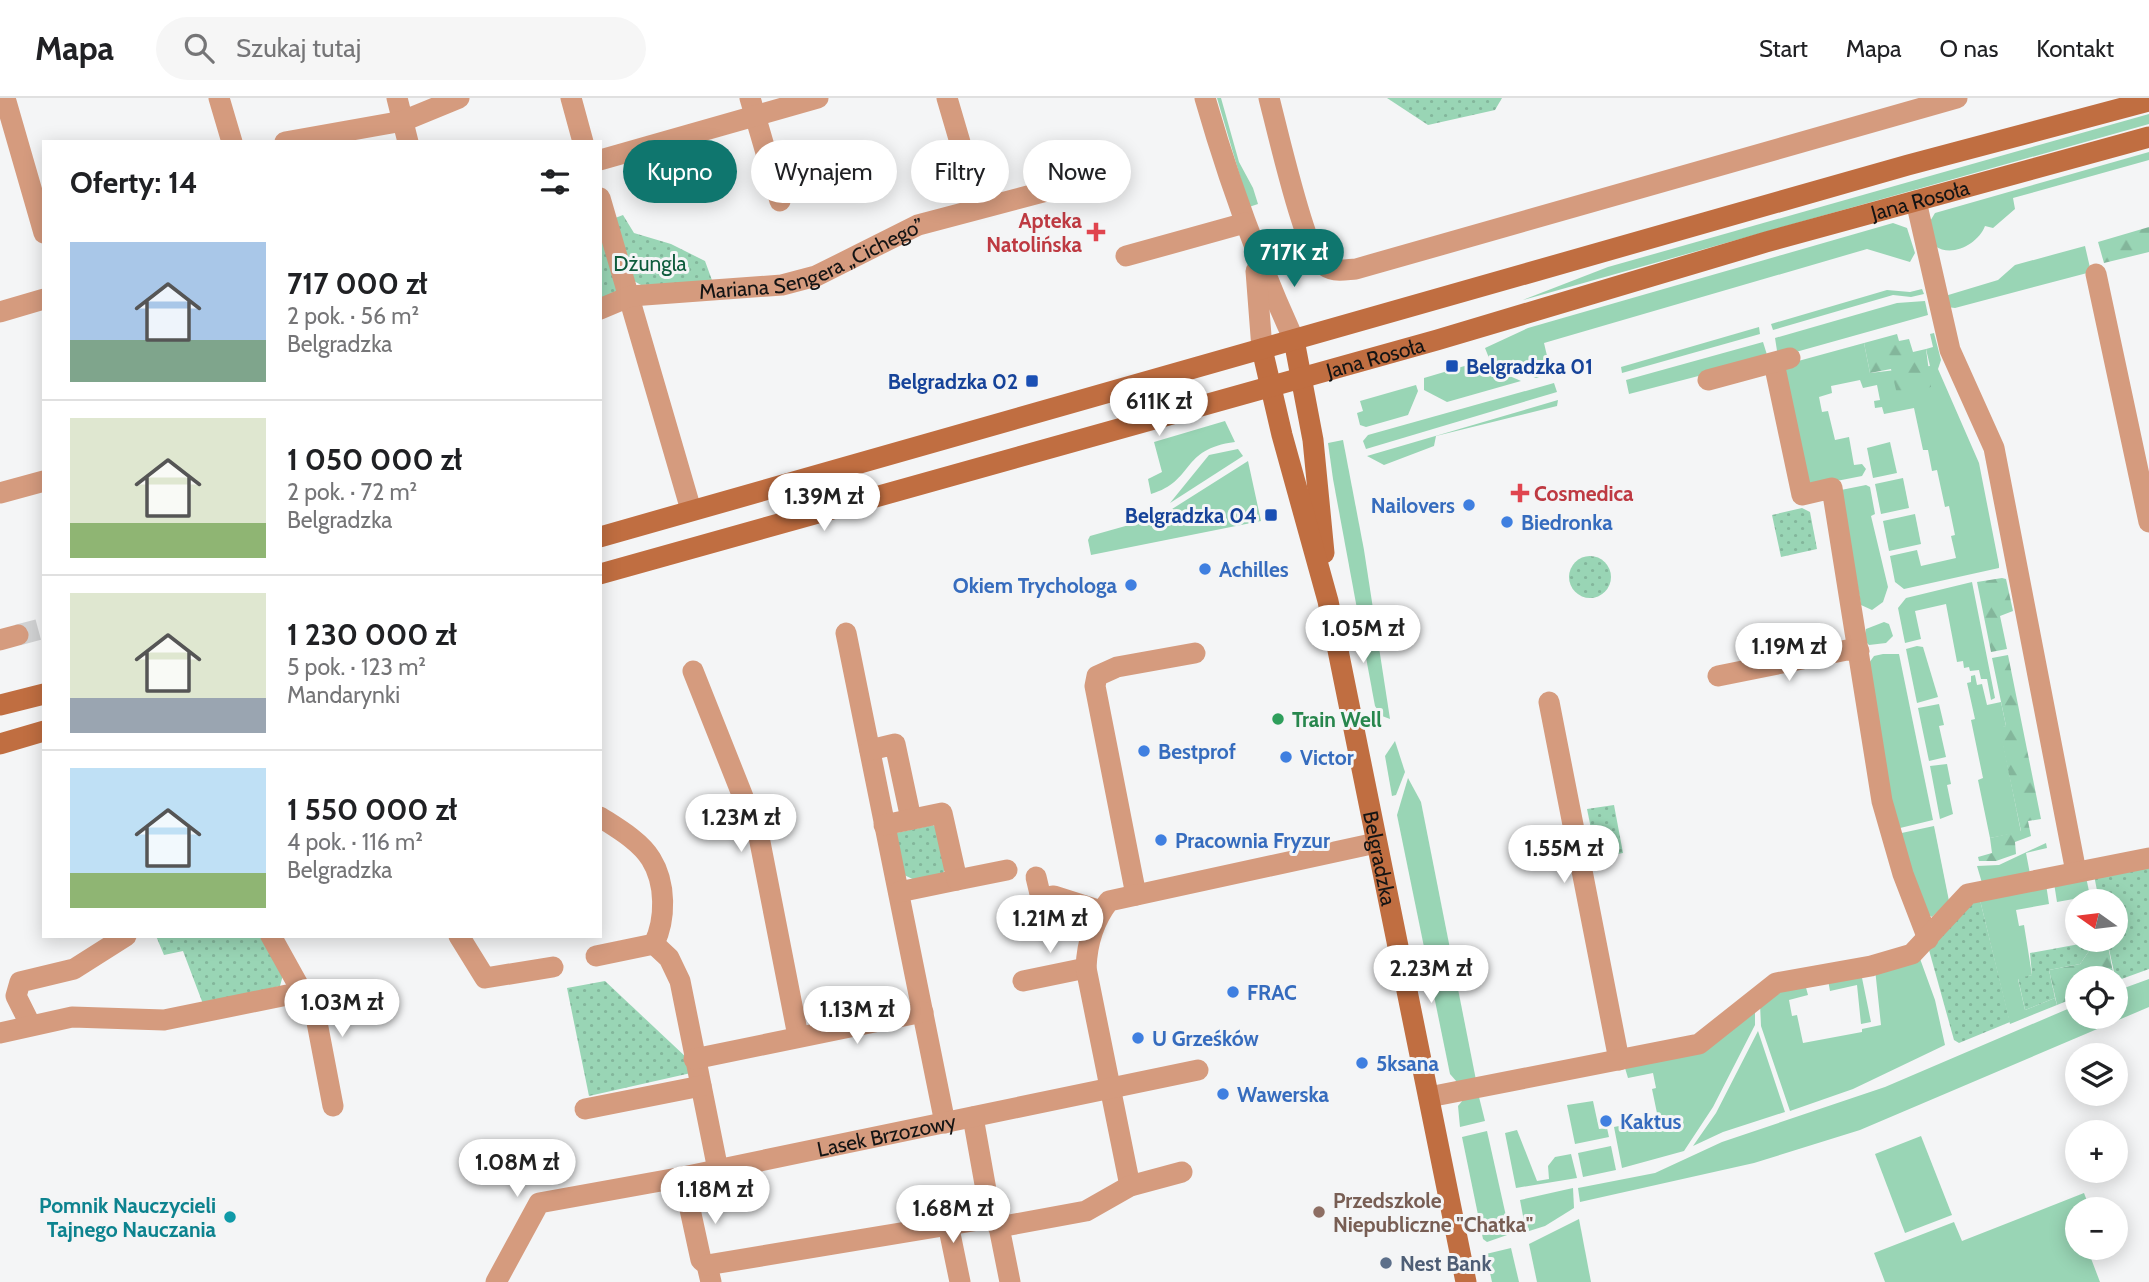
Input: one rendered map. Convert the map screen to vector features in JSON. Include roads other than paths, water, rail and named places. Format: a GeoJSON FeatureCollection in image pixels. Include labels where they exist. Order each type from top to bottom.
{"type":"FeatureCollection","features":[{"type":"Feature","properties":{"kind":"street"},"geometry":{"type":"LineString","coordinates":[[5,98],[42,226]]}},
{"type":"Feature","properties":{"kind":"street"},"geometry":{"type":"LineString","coordinates":[[219,98],[231,140]]}},
{"type":"Feature","properties":{"kind":"street"},"geometry":{"type":"LineString","coordinates":[[397,98],[408,140]]}},
{"type":"Feature","properties":{"kind":"street"},"geometry":{"type":"LineString","coordinates":[[296,140],[403,121],[459,98]]}},
{"type":"Feature","properties":{"kind":"street"},"geometry":{"type":"LineString","coordinates":[[571,98],[582,140]]}},
{"type":"Feature","properties":{"kind":"street"},"geometry":{"type":"LineString","coordinates":[[602,159],[753,107],[818,98]]}},
{"type":"Feature","properties":{"kind":"street"},"geometry":{"type":"LineString","coordinates":[[947,98],[979,207]]}},
{"type":"Feature","properties":{"kind":"street","name":"Belgradzka"},"geometry":{"type":"LineString","coordinates":[[1205,98],[1228,181],[1255,255],[1294,340],[1303,376],[1313,440],[1328,601]]}},
{"type":"Feature","properties":{"kind":"street"},"geometry":{"type":"LineString","coordinates":[[1269,98],[1300,216],[1318,262],[1334,271],[1356,269],[1957,98]]}},
{"type":"Feature","properties":{"kind":"street","name":"Jana Rosoła"},"geometry":{"type":"LineString","coordinates":[[602,536],[1908,165],[2149,101]]}},
{"type":"Feature","properties":{"kind":"street"},"geometry":{"type":"LineString","coordinates":[[753,107],[762,140]]}},
{"type":"Feature","properties":{"kind":"street","name":"Jana Rosoła"},"geometry":{"type":"LineString","coordinates":[[602,573],[2149,137]]}},
{"type":"Feature","properties":{"kind":"street","name":"Mariana Sengera „Cichego”"},"geometry":{"type":"LineString","coordinates":[[602,308],[631,296],[782,285],[805,279],[918,225],[1023,196]]}},
{"type":"Feature","properties":{"kind":"street"},"geometry":{"type":"LineString","coordinates":[[1916,201],[1950,350],[1994,448],[2076,872]]}},
{"type":"Feature","properties":{"kind":"street"},"geometry":{"type":"LineString","coordinates":[[602,204],[631,296],[691,510]]}},
{"type":"Feature","properties":{"kind":"street"},"geometry":{"type":"LineString","coordinates":[[1126,256],[1245,223]]}},
{"type":"Feature","properties":{"kind":"street","name":"Belgradzka"},"geometry":{"type":"LineString","coordinates":[[1255,255],[1262,349],[1269,386],[1328,601],[1466,1282]]}},
{"type":"Feature","properties":{"kind":"street"},"geometry":{"type":"LineString","coordinates":[[2096,274],[2149,522]]}},
{"type":"Feature","properties":{"kind":"street"},"geometry":{"type":"LineString","coordinates":[[0,312],[42,300]]}},
{"type":"Feature","properties":{"kind":"street"},"geometry":{"type":"LineString","coordinates":[[1708,380],[1782,361],[1802,495],[1832,488],[1882,802],[1903,874],[1928,939]]}},
{"type":"Feature","properties":{"kind":"street"},"geometry":{"type":"LineString","coordinates":[[0,494],[42,482]]}},
{"type":"Feature","properties":{"kind":"street"},"geometry":{"type":"LineString","coordinates":[[846,633],[945,1123]]}},
{"type":"Feature","properties":{"kind":"street"},"geometry":{"type":"LineString","coordinates":[[1718,677],[1847,650],[1858,651]]}},
{"type":"Feature","properties":{"kind":"street"},"geometry":{"type":"LineString","coordinates":[[1136,895],[1095,686],[1097,676],[1117,667],[1195,653]]}},
{"type":"Feature","properties":{"kind":"street"},"geometry":{"type":"LineString","coordinates":[[693,671],[759,837],[798,1035]]}},
{"type":"Feature","properties":{"kind":"street"},"geometry":{"type":"LineString","coordinates":[[0,705],[42,694]]}},
{"type":"Feature","properties":{"kind":"street"},"geometry":{"type":"LineString","coordinates":[[1549,702],[1619,1060]]}},
{"type":"Feature","properties":{"kind":"street"},"geometry":{"type":"LineString","coordinates":[[0,744],[42,732]]}},
{"type":"Feature","properties":{"kind":"street"},"geometry":{"type":"LineString","coordinates":[[870,750],[895,744],[911,819]]}},
{"type":"Feature","properties":{"kind":"street"},"geometry":{"type":"LineString","coordinates":[[884,825],[942,813],[957,880]]}},
{"type":"Feature","properties":{"kind":"street"},"geometry":{"type":"LineString","coordinates":[[602,818],[630,838],[651,858],[662,897],[662,921],[654,944]]}},
{"type":"Feature","properties":{"kind":"street"},"geometry":{"type":"LineString","coordinates":[[1130,1186],[1086,968],[1087,948],[1101,911],[1110,901],[1376,842]]}},
{"type":"Feature","properties":{"kind":"street"},"geometry":{"type":"LineString","coordinates":[[1429,1097],[1699,1044],[1775,979],[1903,958],[1928,939],[1968,894],[2149,858]]}},
{"type":"Feature","properties":{"kind":"street"},"geometry":{"type":"LineString","coordinates":[[899,892],[1007,870]]}},
{"type":"Feature","properties":{"kind":"street"},"geometry":{"type":"LineString","coordinates":[[1036,877],[1041,898],[1055,896],[1101,911]]}},
{"type":"Feature","properties":{"kind":"street"},"geometry":{"type":"LineString","coordinates":[[30,1024],[16,996],[20,982],[69,972],[123,938]]}},
{"type":"Feature","properties":{"kind":"street"},"geometry":{"type":"LineString","coordinates":[[272,938],[316,1017],[332,1106]]}},
{"type":"Feature","properties":{"kind":"street"},"geometry":{"type":"LineString","coordinates":[[460,938],[485,978],[553,967]]}},
{"type":"Feature","properties":{"kind":"street"},"geometry":{"type":"LineString","coordinates":[[592,951],[654,944]]}},
{"type":"Feature","properties":{"kind":"street"},"geometry":{"type":"LineString","coordinates":[[654,944],[676,969],[718,1170]]}},
{"type":"Feature","properties":{"kind":"street"},"geometry":{"type":"LineString","coordinates":[[1023,981],[1086,968]]}},
{"type":"Feature","properties":{"kind":"street"},"geometry":{"type":"LineString","coordinates":[[0,1033],[30,1024],[72,1017],[164,1020],[302,992]]}},
{"type":"Feature","properties":{"kind":"street"},"geometry":{"type":"LineString","coordinates":[[694,1059],[798,1035],[923,1012]]}},
{"type":"Feature","properties":{"kind":"street","name":"Lasek Brzozowy"},"geometry":{"type":"LineString","coordinates":[[496,1282],[539,1203],[718,1170],[1198,1070]]}},
{"type":"Feature","properties":{"kind":"street"},"geometry":{"type":"LineString","coordinates":[[585,1109],[701,1086]]}},
{"type":"Feature","properties":{"kind":"street"},"geometry":{"type":"LineString","coordinates":[[972,1117],[1010,1282]]}},
{"type":"Feature","properties":{"kind":"street"},"geometry":{"type":"LineString","coordinates":[[683,1177],[701,1260],[709,1274],[948,1224],[995,1222],[1086,1211],[1130,1186],[1182,1172]]}},
{"type":"Feature","properties":{"kind":"street"},"geometry":{"type":"LineString","coordinates":[[948,1224],[960,1282]]}},
{"type":"Feature","properties":{"kind":"tunnel"},"geometry":{"type":"LineString","coordinates":[[18,635],[42,629]]}},
{"type":"Feature","properties":{"kind":"place","name":"Apteka Natolińska"},"geometry":{"type":"Point","coordinates":[1096,232]}},
{"type":"Feature","properties":{"kind":"place","name":"Belgradzka 01"},"geometry":{"type":"Point","coordinates":[1452,366]}},
{"type":"Feature","properties":{"kind":"place","name":"Belgradzka 02"},"geometry":{"type":"Point","coordinates":[1032,381]}},
{"type":"Feature","properties":{"kind":"place","name":"Cosmedica"},"geometry":{"type":"Point","coordinates":[1520,493]}},
{"type":"Feature","properties":{"kind":"place","name":"Nailovers"},"geometry":{"type":"Point","coordinates":[1469,505]}},
{"type":"Feature","properties":{"kind":"place","name":"Belgradzka 04"},"geometry":{"type":"Point","coordinates":[1271,515]}},
{"type":"Feature","properties":{"kind":"place","name":"Biedronka"},"geometry":{"type":"Point","coordinates":[1507,522]}},
{"type":"Feature","properties":{"kind":"place","name":"Achilles"},"geometry":{"type":"Point","coordinates":[1205,569]}},
{"type":"Feature","properties":{"kind":"place","name":"Okiem Trychologa"},"geometry":{"type":"Point","coordinates":[1131,585]}},
{"type":"Feature","properties":{"kind":"place","name":"Train Well"},"geometry":{"type":"Point","coordinates":[1278,719]}},
{"type":"Feature","properties":{"kind":"place","name":"Bestprof"},"geometry":{"type":"Point","coordinates":[1144,751]}},
{"type":"Feature","properties":{"kind":"place","name":"Victor"},"geometry":{"type":"Point","coordinates":[1286,757]}},
{"type":"Feature","properties":{"kind":"place","name":"Pracownia Fryzur"},"geometry":{"type":"Point","coordinates":[1161,840]}},
{"type":"Feature","properties":{"kind":"place","name":"FRAC"},"geometry":{"type":"Point","coordinates":[1233,992]}},
{"type":"Feature","properties":{"kind":"place","name":"U Grześków"},"geometry":{"type":"Point","coordinates":[1138,1038]}},
{"type":"Feature","properties":{"kind":"place","name":"5ksana"},"geometry":{"type":"Point","coordinates":[1362,1063]}},
{"type":"Feature","properties":{"kind":"place","name":"Wawerska"},"geometry":{"type":"Point","coordinates":[1223,1094]}},
{"type":"Feature","properties":{"kind":"place","name":"Kaktus"},"geometry":{"type":"Point","coordinates":[1606,1121]}},
{"type":"Feature","properties":{"kind":"place","name":"Przedszkole Niepubliczne \"Chatka\""},"geometry":{"type":"Point","coordinates":[1319,1212]}},
{"type":"Feature","properties":{"kind":"place","name":"Pomnik Nauczycieli Tajnego Nauczania"},"geometry":{"type":"Point","coordinates":[230,1217]}},
{"type":"Feature","properties":{"kind":"place","name":"Nest Bank"},"geometry":{"type":"Point","coordinates":[1386,1263]}},
{"type":"Feature","properties":{"kind":"park label","name":"Dżungla"},"geometry":{"type":"Point","coordinates":[650,263]}}]}
